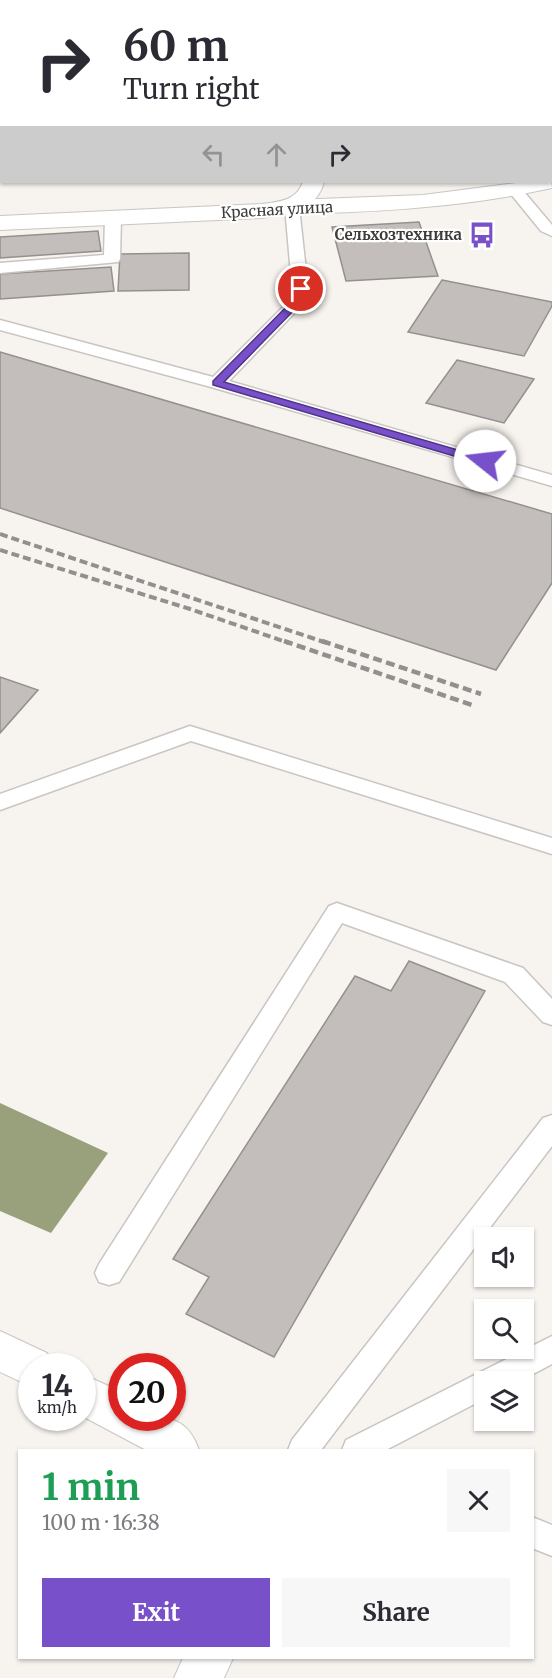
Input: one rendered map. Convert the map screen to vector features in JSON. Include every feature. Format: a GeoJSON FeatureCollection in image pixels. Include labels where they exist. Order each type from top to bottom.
{"type":"FeatureCollection","features":[{"type":"Feature","properties":{"kind":"street"},"geometry":{"type":"LineString","coordinates":[[292,207],[310,193],[313,183]]}},
{"type":"Feature","properties":{"kind":"street","name":"Красная улица"},"geometry":{"type":"LineString","coordinates":[[0,224],[442,200],[547,183]]}},
{"type":"Feature","properties":{"kind":"street"},"geometry":{"type":"LineString","coordinates":[[0,1350],[18,1360]]}},
{"type":"Feature","properties":{"kind":"street"},"geometry":{"type":"LineString","coordinates":[[153,1431],[176,1449]]}},
{"type":"Feature","properties":{"kind":"street"},"geometry":{"type":"LineString","coordinates":[[198,1678],[208,1659]]}},
{"type":"Feature","properties":{"kind":"lane"},"geometry":{"type":"LineString","coordinates":[[515,190],[546,228],[552,231]]}},
{"type":"Feature","properties":{"kind":"lane"},"geometry":{"type":"LineString","coordinates":[[217,383],[301,298],[292,207]]}},
{"type":"Feature","properties":{"kind":"lane"},"geometry":{"type":"LineString","coordinates":[[0,268],[112,259],[113,218]]}},
{"type":"Feature","properties":{"kind":"lane"},"geometry":{"type":"LineString","coordinates":[[0,325],[217,383],[552,481]]}},
{"type":"Feature","properties":{"kind":"lane"},"geometry":{"type":"LineString","coordinates":[[0,802],[190,733],[552,846]]}},
{"type":"Feature","properties":{"kind":"lane"},"geometry":{"type":"LineString","coordinates":[[109,1273],[337,912],[513,975],[552,1015]]}},
{"type":"Feature","properties":{"kind":"lane"},"geometry":{"type":"LineString","coordinates":[[304,1449],[552,1126]]}},
{"type":"Feature","properties":{"kind":"lane"},"geometry":{"type":"LineString","coordinates":[[510,1371],[552,1349]]}},
{"type":"Feature","properties":{"kind":"lane"},"geometry":{"type":"LineString","coordinates":[[359,1449],[474,1389]]}},
{"type":"Feature","properties":{"kind":"lane"},"geometry":{"type":"LineString","coordinates":[[534,1533],[552,1541]]}},
{"type":"Feature","properties":{"kind":"shaded area"},"geometry":{"type":"Polygon","coordinates":[[[0,1103],[108,1153],[51,1233],[0,1211],[0,1103]]]}},
{"type":"Feature","properties":{"kind":"building"},"geometry":{"type":"Polygon","coordinates":[[[419,222],[438,276],[346,281],[332,227],[419,222]]]}},
{"type":"Feature","properties":{"kind":"building"},"geometry":{"type":"Polygon","coordinates":[[[98,231],[101,251],[0,258],[0,237],[98,231]]]}},
{"type":"Feature","properties":{"kind":"building"},"geometry":{"type":"Polygon","coordinates":[[[189,253],[189,290],[118,291],[120,254],[189,253]]]}},
{"type":"Feature","properties":{"kind":"building"},"geometry":{"type":"Polygon","coordinates":[[[111,267],[114,291],[0,299],[0,274],[111,267]]]}},
{"type":"Feature","properties":{"kind":"building"},"geometry":{"type":"Polygon","coordinates":[[[442,280],[552,302],[552,306],[524,356],[408,332],[442,280]]]}},
{"type":"Feature","properties":{"kind":"building"},"geometry":{"type":"Polygon","coordinates":[[[0,352],[552,514],[552,583],[496,670],[0,508],[0,352]]]}},
{"type":"Feature","properties":{"kind":"building"},"geometry":{"type":"Polygon","coordinates":[[[457,360],[534,379],[504,423],[426,403],[457,360]]]}},
{"type":"Feature","properties":{"kind":"building"},"geometry":{"type":"Polygon","coordinates":[[[0,677],[38,690],[0,733],[0,677]]]}},
{"type":"Feature","properties":{"kind":"building"},"geometry":{"type":"Polygon","coordinates":[[[409,961],[485,991],[274,1357],[186,1314],[209,1277],[173,1259],[355,976],[391,991],[409,961]]]}},
{"type":"Feature","properties":{"kind":"railway"},"geometry":{"type":"LineString","coordinates":[[0,534],[327,643]]}},
{"type":"Feature","properties":{"kind":"railway"},"geometry":{"type":"LineString","coordinates":[[0,550],[190,609],[289,643]]}},
{"type":"Feature","properties":{"kind":"railway"},"geometry":{"type":"LineString","coordinates":[[284,641],[472,705]]}},
{"type":"Feature","properties":{"kind":"railway"},"geometry":{"type":"LineString","coordinates":[[322,641],[481,694]]}},
{"type":"Feature","properties":{"kind":"place","name":"Сельхозтехника"},"geometry":{"type":"Point","coordinates":[482,235]}},
{"type":"Feature","properties":{"kind":"route"},"geometry":{"type":"LineString","coordinates":[[301,289],[301,298],[217,383],[485,461]]}}]}
